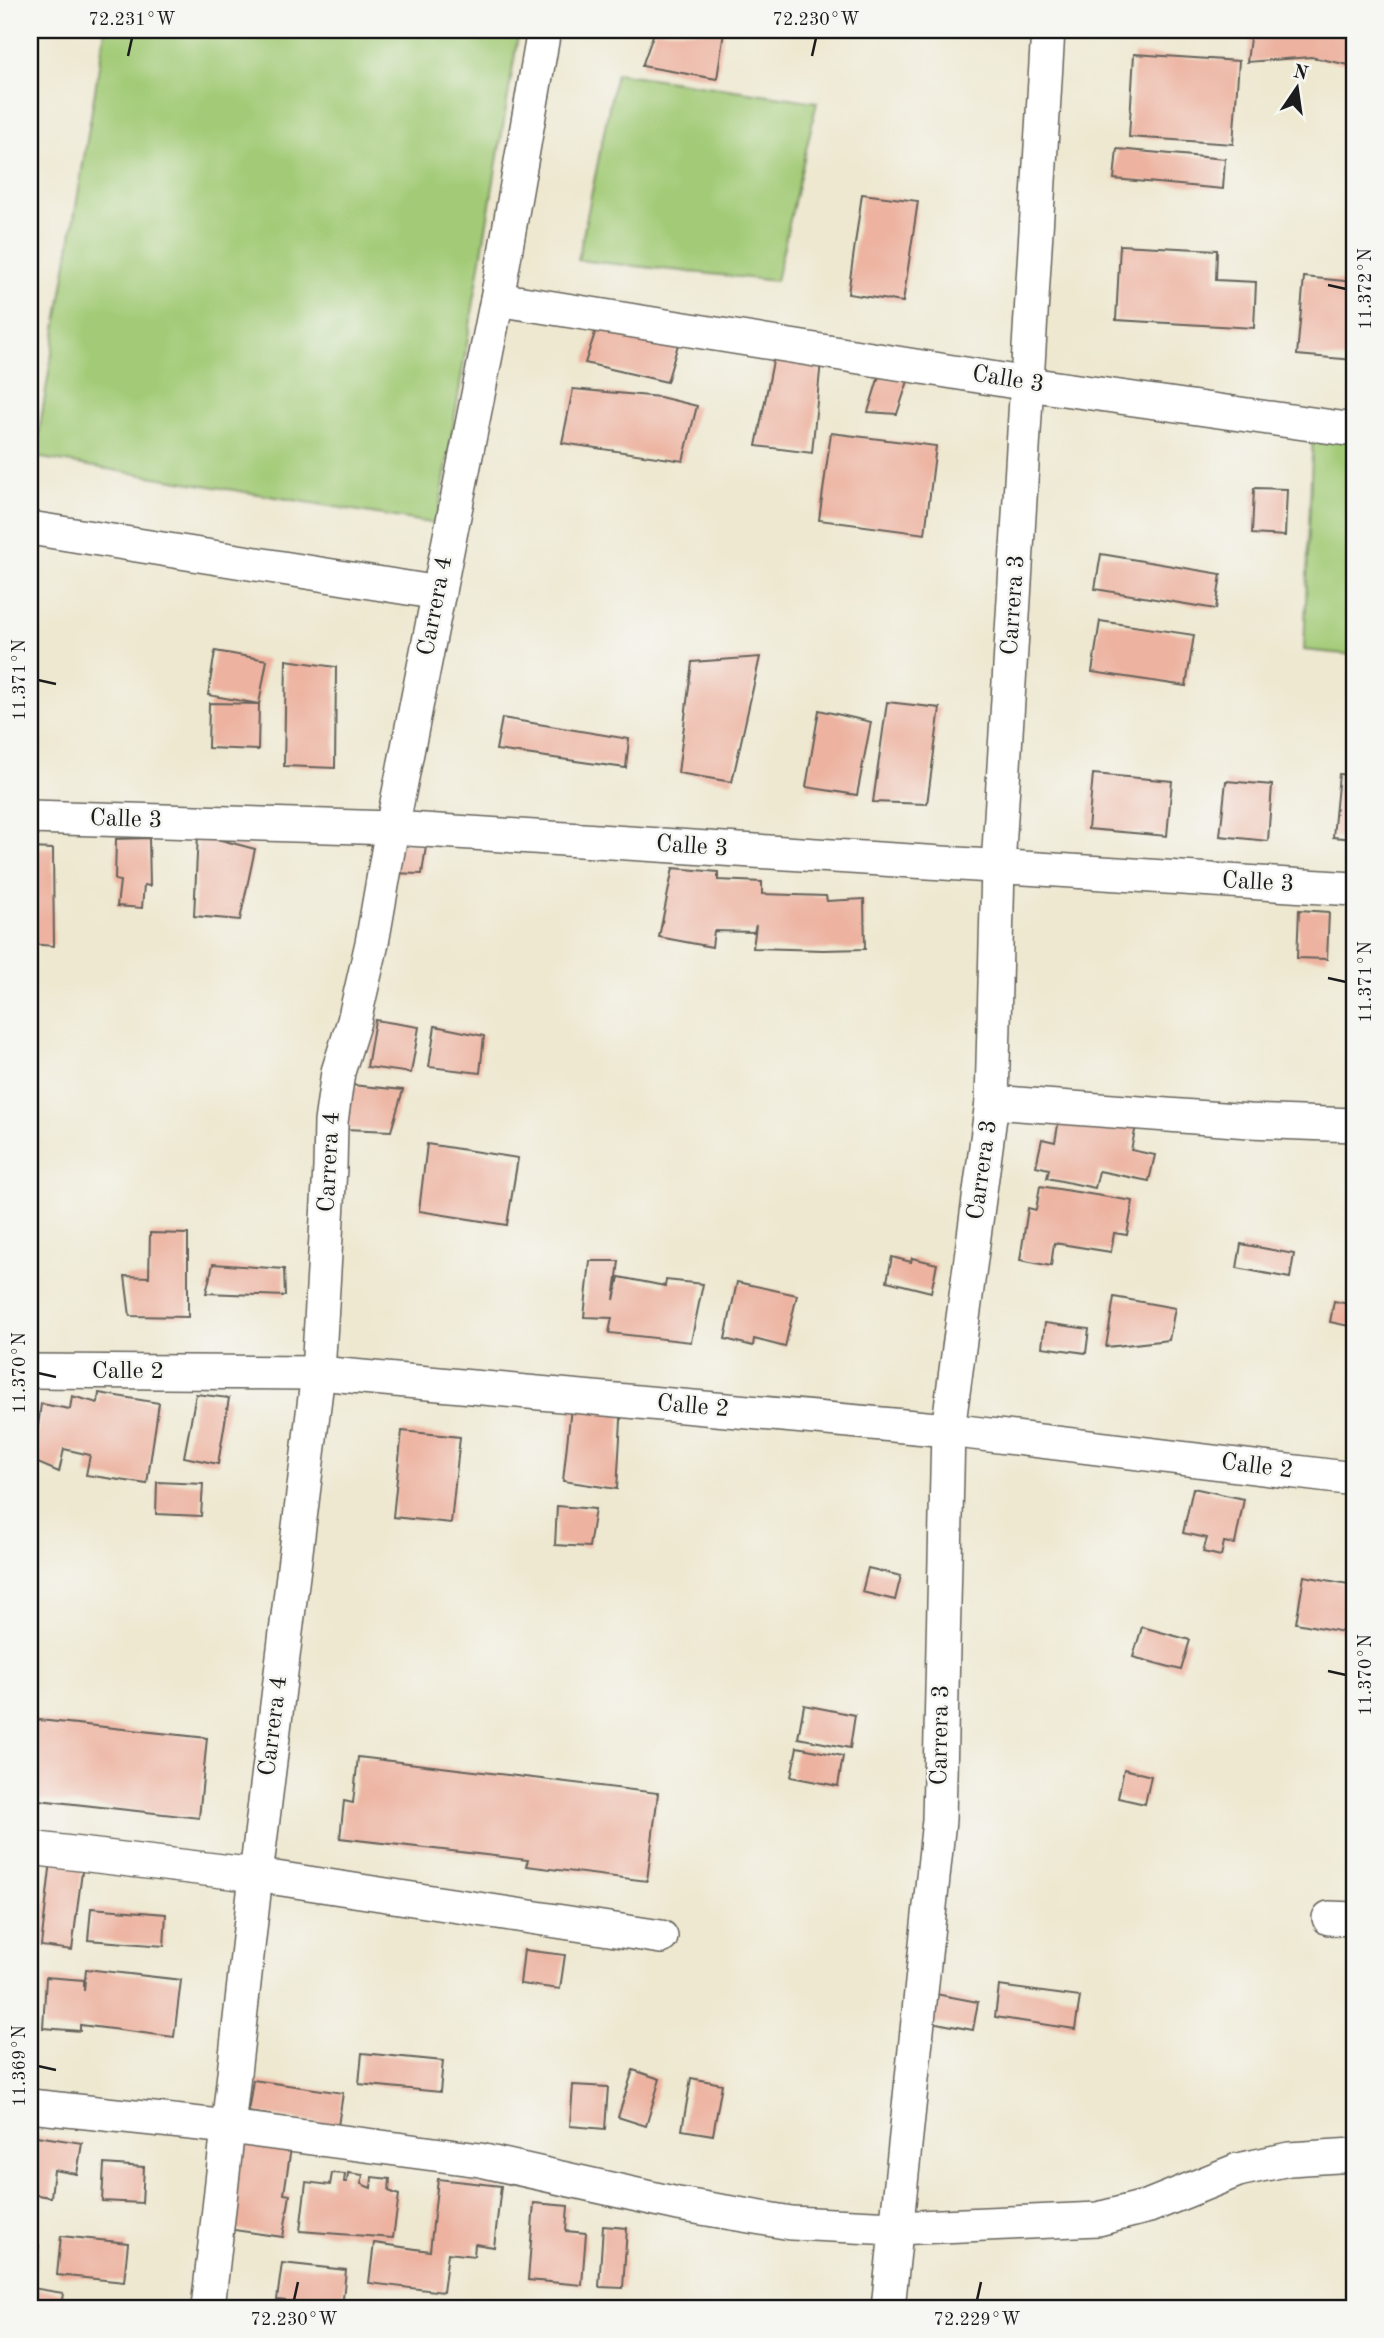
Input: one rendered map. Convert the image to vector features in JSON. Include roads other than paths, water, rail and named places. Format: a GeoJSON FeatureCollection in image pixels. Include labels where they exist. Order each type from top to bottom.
{"type":"FeatureCollection","features":[{"type":"Feature","properties":{"kind":"street","name":"Carrera 4"},"geometry":{"type":"LineString","coordinates":[[208,2308],[256,1875],[318,1373],[331,1122],[338,1072],[354,1021],[372,943],[392,828],[497,299],[544,30]]}},
{"type":"Feature","properties":{"kind":"street","name":"Carrera 3"},"geometry":{"type":"LineString","coordinates":[[888,2308],[939,1819],[948,1430],[992,1096],[998,867],[1048,30]]}},
{"type":"Feature","properties":{"kind":"street","name":"Calle 3"},"geometry":{"type":"LineString","coordinates":[[497,299],[1028,384],[1354,429]]}},
{"type":"Feature","properties":{"kind":"street"},"geometry":{"type":"LineString","coordinates":[[30,528],[439,593]]}},
{"type":"Feature","properties":{"kind":"street","name":"Calle 3"},"geometry":{"type":"LineString","coordinates":[[30,817],[392,828],[1354,889]]}},
{"type":"Feature","properties":{"kind":"street"},"geometry":{"type":"LineString","coordinates":[[992,1096],[1249,1121],[1354,1125]]}},
{"type":"Feature","properties":{"kind":"street","name":"Calle 2"},"geometry":{"type":"LineString","coordinates":[[30,1371],[318,1373],[948,1430],[1354,1479]]}},
{"type":"Feature","properties":{"kind":"street"},"geometry":{"type":"LineString","coordinates":[[30,1849],[256,1875],[661,1937]]}},
{"type":"Feature","properties":{"kind":"street"},"geometry":{"type":"LineString","coordinates":[[30,2106],[229,2127],[480,2160],[678,2204],[791,2223],[895,2228],[1098,2218],[1149,2206],[1238,2170],[1289,2159],[1354,2155]]}}]}
